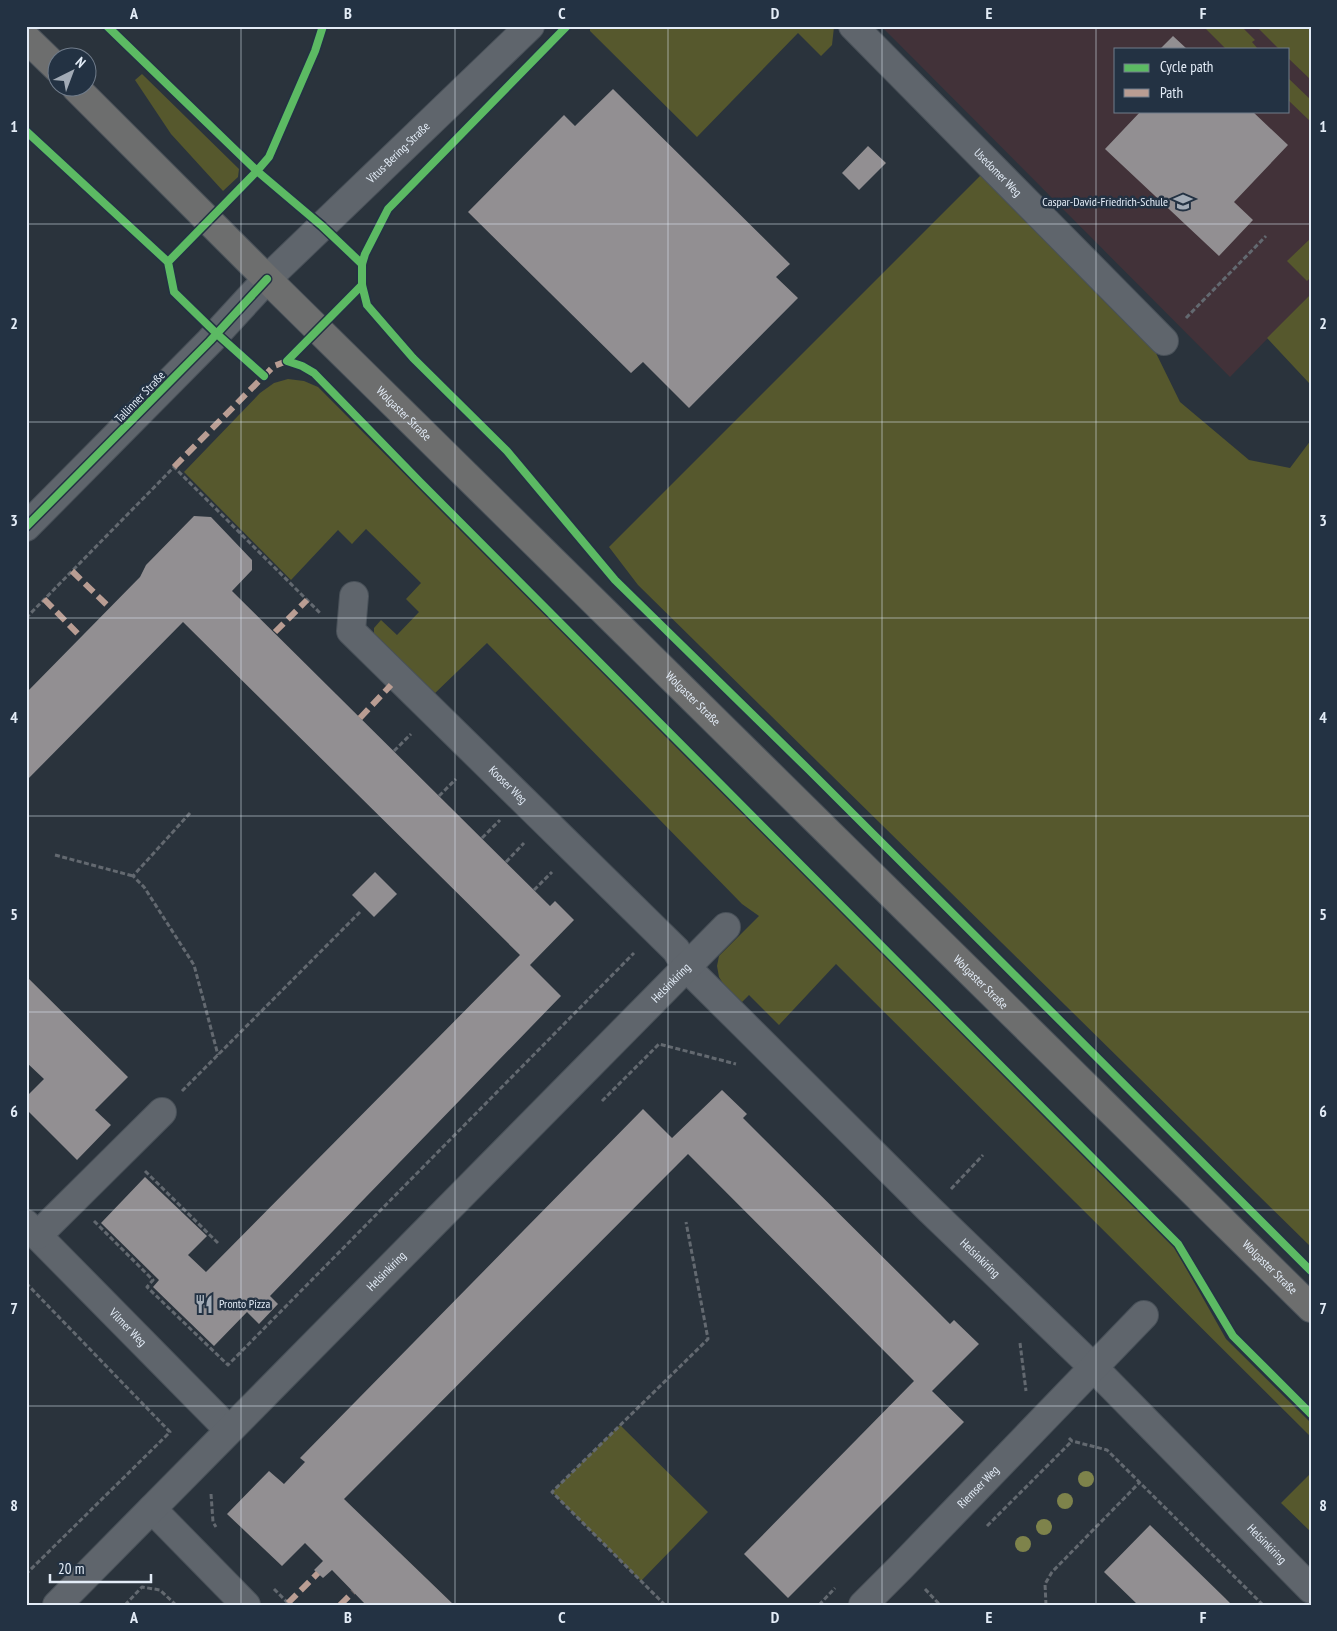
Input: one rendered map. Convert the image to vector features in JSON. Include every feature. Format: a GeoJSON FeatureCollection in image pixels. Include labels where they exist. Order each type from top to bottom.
{"type":"FeatureCollection","features":[{"type":"Feature","properties":{"kind":"main road"},"geometry":{"type":"LineString","coordinates":[[26,38],[48,59]]}},
{"type":"Feature","properties":{"kind":"main road","name":"Wolgaster Straße"},"geometry":{"type":"LineString","coordinates":[[86,98],[267,280],[1311,1308]]}},
{"type":"Feature","properties":{"kind":"street","name":"Vitus-Bering-Straße"},"geometry":{"type":"LineString","coordinates":[[267,280],[530,26]]}},
{"type":"Feature","properties":{"kind":"street","name":"Usedomer Weg"},"geometry":{"type":"LineString","coordinates":[[853,26],[1164,341]]}},
{"type":"Feature","properties":{"kind":"street","name":"Tallinner Straße"},"geometry":{"type":"LineString","coordinates":[[26,527],[203,348],[267,280]]}},
{"type":"Feature","properties":{"kind":"street","name":"Kooser Weg"},"geometry":{"type":"LineString","coordinates":[[354,596],[351,631],[676,950],[687,968]]}},
{"type":"Feature","properties":{"kind":"street"},"geometry":{"type":"LineString","coordinates":[[687,968],[726,926]]}},
{"type":"Feature","properties":{"kind":"street","name":"Helsinkiring"},"geometry":{"type":"LineString","coordinates":[[57,1605],[687,968],[930,1210],[1094,1368],[1311,1589]]}},
{"type":"Feature","properties":{"kind":"street"},"geometry":{"type":"LineString","coordinates":[[32,1230],[73,1201],[162,1112]]}},
{"type":"Feature","properties":{"kind":"street","name":"Vilmer Weg"},"geometry":{"type":"LineString","coordinates":[[32,1230],[229,1430]]}},
{"type":"Feature","properties":{"kind":"street","name":"Riemser Weg"},"geometry":{"type":"LineString","coordinates":[[863,1605],[1144,1315]]}},
{"type":"Feature","properties":{"kind":"street"},"geometry":{"type":"LineString","coordinates":[[152,1509],[246,1605]]}},
{"type":"Feature","properties":{"kind":"path"},"geometry":{"type":"LineString","coordinates":[[107,26],[223,138]]}},
{"type":"Feature","properties":{"kind":"path"},"geometry":{"type":"LineString","coordinates":[[1164,341],[1266,236]]}},
{"type":"Feature","properties":{"kind":"path"},"geometry":{"type":"LineString","coordinates":[[26,618],[174,467],[326,620]]}},
{"type":"Feature","properties":{"kind":"path"},"geometry":{"type":"LineString","coordinates":[[133,876],[190,813]]}},
{"type":"Feature","properties":{"kind":"path"},"geometry":{"type":"LineString","coordinates":[[482,838],[501,819]]}},
{"type":"Feature","properties":{"kind":"path"},"geometry":{"type":"LineString","coordinates":[[506,862],[530,836]]}},
{"type":"Feature","properties":{"kind":"path"},"geometry":{"type":"LineString","coordinates":[[55,855],[133,876],[144,887],[194,965],[218,1056]]}},
{"type":"Feature","properties":{"kind":"path"},"geometry":{"type":"LineString","coordinates":[[534,890],[553,872]]}},
{"type":"Feature","properties":{"kind":"path"},"geometry":{"type":"LineString","coordinates":[[162,1112],[360,912]]}},
{"type":"Feature","properties":{"kind":"path"},"geometry":{"type":"LineString","coordinates":[[73,1201],[153,1280],[146,1286],[228,1365],[635,952]]}},
{"type":"Feature","properties":{"kind":"path"},"geometry":{"type":"LineString","coordinates":[[596,1107],[659,1044],[735,1063],[742,1070]]}},
{"type":"Feature","properties":{"kind":"path"},"geometry":{"type":"LineString","coordinates":[[123,1150],[218,1243]]}},
{"type":"Feature","properties":{"kind":"path"},"geometry":{"type":"LineString","coordinates":[[930,1210],[983,1155]]}},
{"type":"Feature","properties":{"kind":"path"},"geometry":{"type":"LineString","coordinates":[[665,1605],[552,1492],[708,1339],[686,1222]]}},
{"type":"Feature","properties":{"kind":"path"},"geometry":{"type":"LineString","coordinates":[[26,1283],[170,1432],[26,1574]]}},
{"type":"Feature","properties":{"kind":"path"},"geometry":{"type":"LineString","coordinates":[[1014,1337],[1021,1344],[1026,1393]]}},
{"type":"Feature","properties":{"kind":"path"},"geometry":{"type":"LineString","coordinates":[[1049,1415],[1072,1441],[1108,1450],[1263,1605]]}},
{"type":"Feature","properties":{"kind":"path"},"geometry":{"type":"LineString","coordinates":[[981,1533],[1072,1441]]}},
{"type":"Feature","properties":{"kind":"path"},"geometry":{"type":"LineString","coordinates":[[1046,1605],[1045,1584],[1052,1572],[1140,1482]]}},
{"type":"Feature","properties":{"kind":"path"},"geometry":{"type":"LineString","coordinates":[[211,1493],[213,1522],[220,1533]]}},
{"type":"Feature","properties":{"kind":"path"},"geometry":{"type":"LineString","coordinates":[[920,1594],[932,1582]]}},
{"type":"Feature","properties":{"kind":"path"},"geometry":{"type":"LineString","coordinates":[[269,1584],[290,1605]]}},
{"type":"Feature","properties":{"kind":"path"},"geometry":{"type":"LineString","coordinates":[[124,1605],[142,1587],[160,1590],[176,1605]]}},
{"type":"Feature","properties":{"kind":"path"},"geometry":{"type":"LineString","coordinates":[[925,1589],[940,1605]]}},
{"type":"Feature","properties":{"kind":"shaded area","name":"Caspar-David-Friedrich-Schule"},"geometry":{"type":"Polygon","coordinates":[[[881,26],[1311,26],[1311,294],[1230,377],[881,26]]]}},
{"type":"Feature","properties":{"kind":"green space"},"geometry":{"type":"Polygon","coordinates":[[[590,26],[834,27],[832,45],[821,56],[798,33],[697,137],[590,31],[590,26]]]}},
{"type":"Feature","properties":{"kind":"green space"},"geometry":{"type":"Polygon","coordinates":[[[1206,26],[1241,26],[1255,40],[1252,42],[1257,48],[1225,48],[1205,28],[1206,26]]]}},
{"type":"Feature","properties":{"kind":"green space"},"geometry":{"type":"Polygon","coordinates":[[[1256,26],[1311,26],[1311,80],[1290,60],[1290,48],[1278,48],[1256,26]]]}},
{"type":"Feature","properties":{"kind":"green space"},"geometry":{"type":"Polygon","coordinates":[[[142,74],[239,169],[238,177],[223,191],[171,134],[135,80],[142,74]]]}},
{"type":"Feature","properties":{"kind":"green space"},"geometry":{"type":"Polygon","coordinates":[[[1290,80],[1311,100],[1311,122],[1290,102],[1290,80]]]}},
{"type":"Feature","properties":{"kind":"green space"},"geometry":{"type":"Polygon","coordinates":[[[981,175],[1154,349],[1180,402],[1249,460],[1290,468],[1311,440],[1311,1247],[638,585],[609,547],[981,175]]]}},
{"type":"Feature","properties":{"kind":"green space"},"geometry":{"type":"Polygon","coordinates":[[[1311,238],[1311,277],[1307,281],[1287,261],[1311,238]]]}},
{"type":"Feature","properties":{"kind":"green space"},"geometry":{"type":"Polygon","coordinates":[[[1311,294],[1311,393],[1309,383],[1267,338],[1311,294]]]}},
{"type":"Feature","properties":{"kind":"green space"},"geometry":{"type":"Polygon","coordinates":[[[288,379],[304,381],[318,387],[1173,1245],[1226,1339],[1311,1423],[1311,1437],[836,964],[779,1025],[749,995],[740,1004],[727,990],[719,977],[717,966],[719,956],[759,916],[742,904],[487,643],[432,696],[374,636],[374,628],[381,620],[397,635],[419,612],[406,599],[421,583],[366,529],[352,544],[338,530],[291,580],[184,472],[260,393],[274,383],[288,379]]]}},
{"type":"Feature","properties":{"kind":"green space"},"geometry":{"type":"Polygon","coordinates":[[[620,1425],[708,1512],[641,1581],[552,1492],[620,1425]]]}},
{"type":"Feature","properties":{"kind":"green space"},"geometry":{"type":"Polygon","coordinates":[[[1311,1473],[1311,1532],[1281,1503],[1311,1473]]]}},
{"type":"Feature","properties":{"kind":"building"},"geometry":{"type":"Polygon","coordinates":[[[1173,36],[1186,48],[1161,48],[1173,36]]]}},
{"type":"Feature","properties":{"kind":"building"},"geometry":{"type":"Polygon","coordinates":[[[613,89],[790,264],[776,277],[798,298],[689,408],[643,362],[631,373],[468,212],[564,115],[575,126],[613,89]]]}},
{"type":"Feature","properties":{"kind":"building"},"geometry":{"type":"Polygon","coordinates":[[[1140,112],[1253,112],[1288,145],[1234,202],[1253,220],[1219,256],[1105,149],[1140,112]]]}},
{"type":"Feature","properties":{"kind":"building"},"geometry":{"type":"Polygon","coordinates":[[[868,146],[886,163],[859,190],[842,173],[868,146]]]}},
{"type":"Feature","properties":{"kind":"building"},"geometry":{"type":"Polygon","coordinates":[[[194,516],[211,517],[252,560],[252,570],[232,591],[550,906],[555,901],[574,920],[530,965],[561,996],[270,1296],[278,1304],[259,1324],[247,1312],[214,1346],[153,1287],[159,1280],[101,1223],[145,1177],[207,1236],[188,1255],[206,1272],[520,955],[183,622],[26,781],[26,693],[140,577],[146,565],[194,516]]]}},
{"type":"Feature","properties":{"kind":"building"},"geometry":{"type":"Polygon","coordinates":[[[375,872],[397,894],[374,917],[352,895],[375,872]]]}},
{"type":"Feature","properties":{"kind":"building"},"geometry":{"type":"Polygon","coordinates":[[[26,976],[128,1077],[95,1110],[111,1125],[77,1160],[26,1109],[26,1097],[44,1079],[26,1062],[26,976]]]}},
{"type":"Feature","properties":{"kind":"building"},"geometry":{"type":"Polygon","coordinates":[[[722,1090],[747,1114],[743,1118],[950,1324],[954,1320],[979,1344],[932,1391],[964,1422],[788,1598],[744,1554],[914,1381],[688,1154],[344,1499],[454,1605],[366,1605],[332,1570],[323,1578],[314,1570],[323,1561],[305,1543],[282,1566],[227,1514],[269,1471],[284,1484],[305,1462],[300,1458],[643,1109],[672,1138],[722,1090]]]}},
{"type":"Feature","properties":{"kind":"building"},"geometry":{"type":"Polygon","coordinates":[[[1150,1525],[1232,1605],[1138,1605],[1104,1572],[1150,1525]]]}},
{"type":"Feature","properties":{"kind":"marked path"},"geometry":{"type":"LineString","coordinates":[[174,467],[274,366],[290,358]]}},
{"type":"Feature","properties":{"kind":"marked path"},"geometry":{"type":"LineString","coordinates":[[72,571],[110,608]]}},
{"type":"Feature","properties":{"kind":"marked path"},"geometry":{"type":"LineString","coordinates":[[44,599],[81,637]]}},
{"type":"Feature","properties":{"kind":"marked path"},"geometry":{"type":"LineString","coordinates":[[275,632],[307,600]]}},
{"type":"Feature","properties":{"kind":"marked path"},"geometry":{"type":"LineString","coordinates":[[360,718],[391,685]]}},
{"type":"Feature","properties":{"kind":"marked path"},"geometry":{"type":"LineString","coordinates":[[288,1603],[318,1573]]}},
{"type":"Feature","properties":{"kind":"marked path"},"geometry":{"type":"LineString","coordinates":[[340,1605],[353,1592]]}},
{"type":"Feature","properties":{"kind":"cycle path"},"geometry":{"type":"LineString","coordinates":[[107,26],[257,171],[322,226],[362,264]]}},
{"type":"Feature","properties":{"kind":"cycle path"},"geometry":{"type":"LineString","coordinates":[[168,262],[269,157],[315,51],[323,26]]}},
{"type":"Feature","properties":{"kind":"cycle path"},"geometry":{"type":"LineString","coordinates":[[567,26],[388,209],[365,254],[362,264],[362,285],[367,305],[413,358],[507,451],[615,580],[809,770],[1311,1271]]}},
{"type":"Feature","properties":{"kind":"cycle path"},"geometry":{"type":"LineString","coordinates":[[26,131],[168,262],[174,292],[264,376]]}},
{"type":"Feature","properties":{"kind":"cycle path"},"geometry":{"type":"LineString","coordinates":[[26,527],[210,341],[267,279]]}},
{"type":"Feature","properties":{"kind":"cycle path"},"geometry":{"type":"LineString","coordinates":[[362,285],[287,361],[302,366],[314,373],[420,482],[1178,1244],[1233,1336],[1311,1414]]}},
{"type":"Feature","properties":{"kind":"place","name":"Caspar-David-Friedrich-Schule"},"geometry":{"type":"Point","coordinates":[1183,202]}},
{"type":"Feature","properties":{"kind":"place","name":"Pronto Pizza"},"geometry":{"type":"Point","coordinates":[204,1304]}}]}
